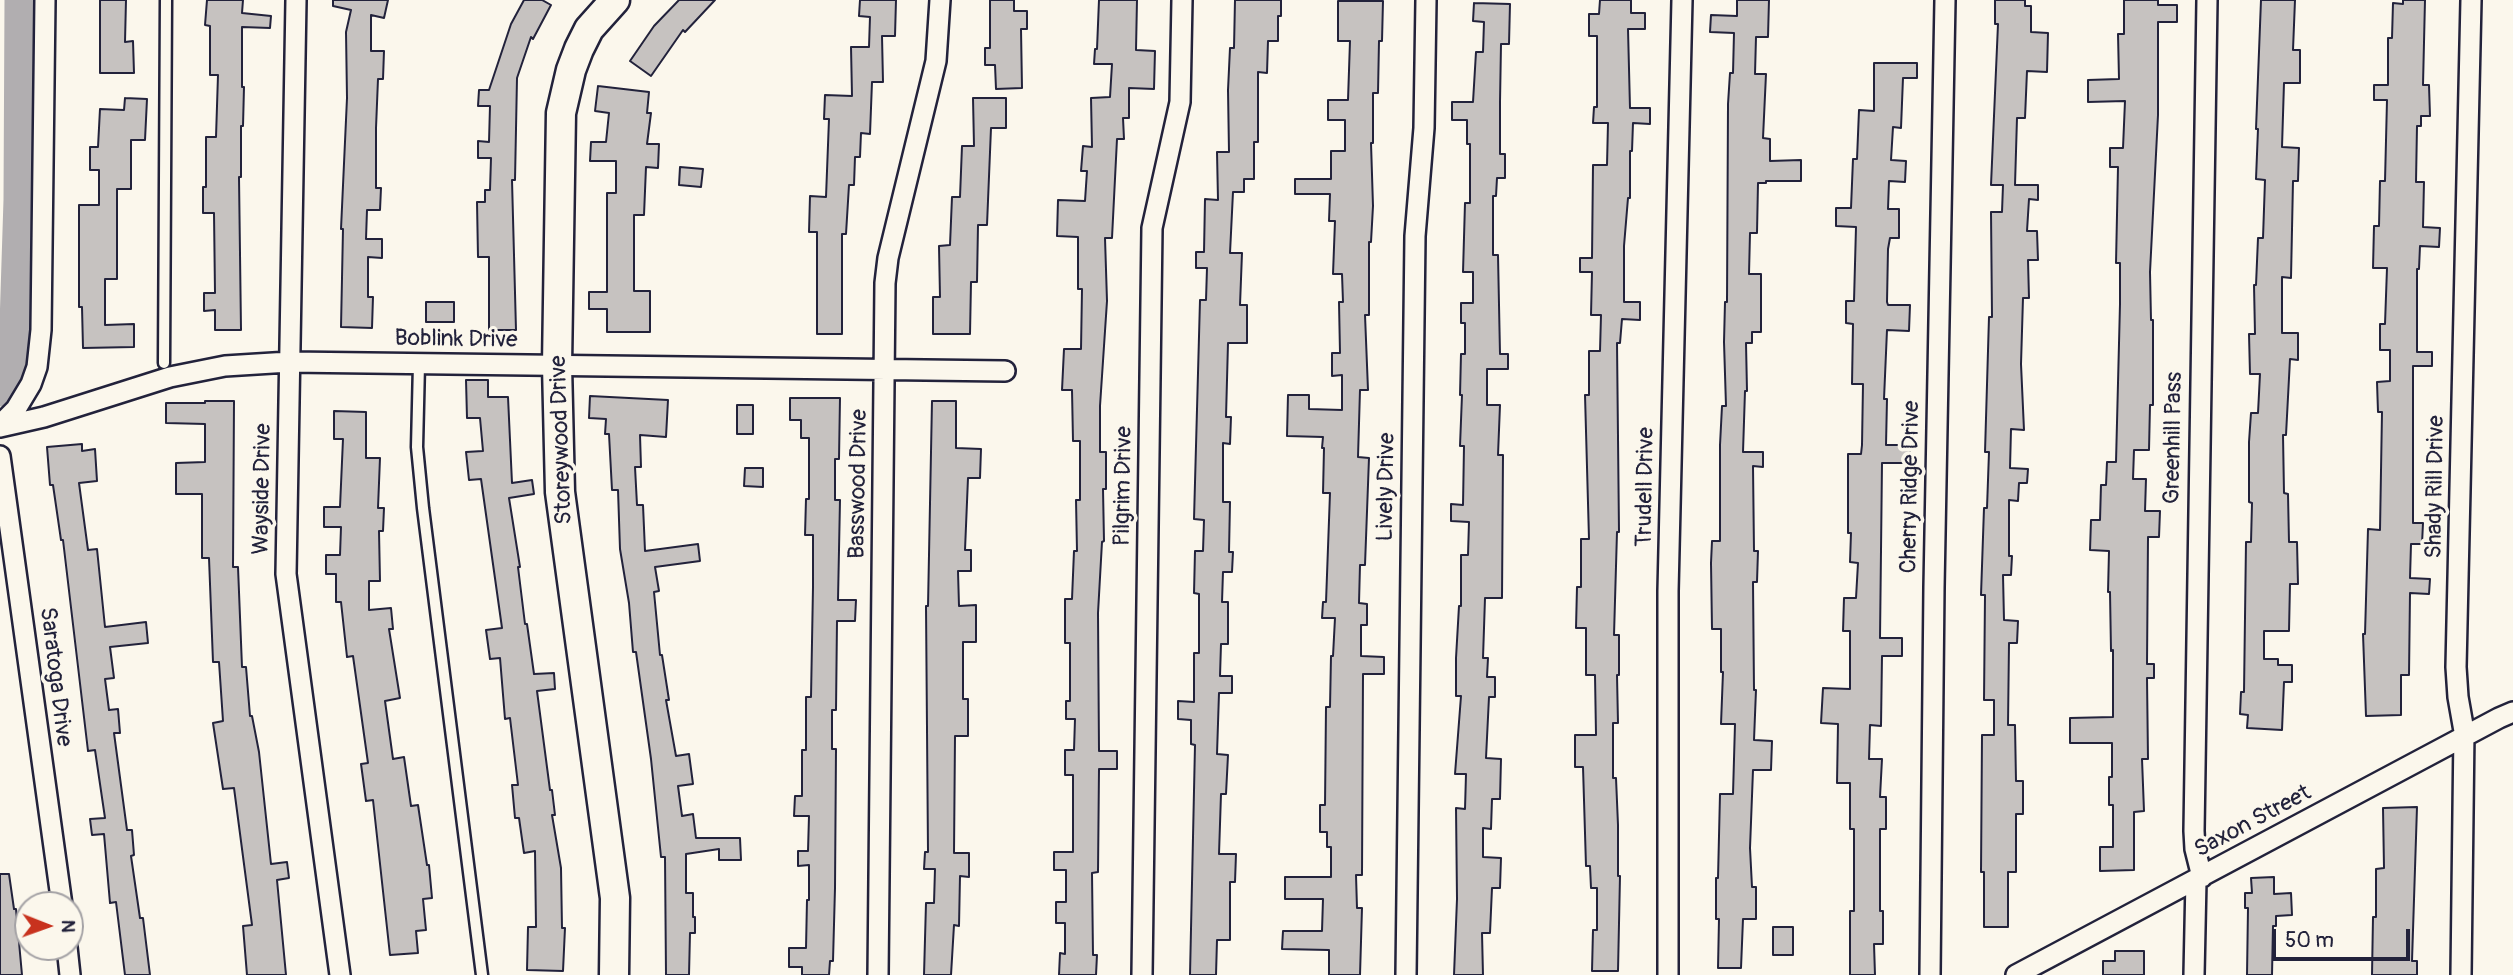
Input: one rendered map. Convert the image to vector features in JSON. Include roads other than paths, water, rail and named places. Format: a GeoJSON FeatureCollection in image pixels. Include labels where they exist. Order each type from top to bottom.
{"type":"FeatureCollection","features":[{"type":"Feature","properties":{"kind":"street"},"geometry":{"type":"LineString","coordinates":[[0,426],[16,409],[30,384],[37,367],[41,330],[45,0]]}},
{"type":"Feature","properties":{"kind":"street","name":"Wayside Drive"},"geometry":{"type":"LineString","coordinates":[[296,0],[287,590],[340,975]]}},
{"type":"Feature","properties":{"kind":"street","name":"Storeywood Drive"},"geometry":{"type":"LineString","coordinates":[[614,975],[615,898],[559,483],[557,365],[561,113],[570,70],[579,49],[589,29],[615,0]]}},
{"type":"Feature","properties":{"kind":"street","name":"Basswood Drive"},"geometry":{"type":"LineString","coordinates":[[877,975],[886,270],[936,61],[940,0]]}},
{"type":"Feature","properties":{"kind":"street","name":"Pilgrim Drive"},"geometry":{"type":"LineString","coordinates":[[1142,975],[1152,228],[1180,102],[1182,0]]}},
{"type":"Feature","properties":{"kind":"street","name":"Lively Drive"},"geometry":{"type":"LineString","coordinates":[[1406,975],[1415,236],[1424,128],[1426,0]]}},
{"type":"Feature","properties":{"kind":"street","name":"Trudell Drive"},"geometry":{"type":"LineString","coordinates":[[1668,975],[1668,591],[1682,0]]}},
{"type":"Feature","properties":{"kind":"street","name":"Cherry Ridge Drive"},"geometry":{"type":"LineString","coordinates":[[1930,975],[1945,0]]}},
{"type":"Feature","properties":{"kind":"street","name":"Greenhill Pass"},"geometry":{"type":"LineString","coordinates":[[2194,975],[2199,878],[2194,831],[2207,0]]}},
{"type":"Feature","properties":{"kind":"street","name":"Shady Rill Drive"},"geometry":{"type":"LineString","coordinates":[[2461,975],[2465,731],[2458,697],[2456,667],[2470,0]]}},
{"type":"Feature","properties":{"kind":"street","name":"Boblink Drive"},"geometry":{"type":"LineString","coordinates":[[0,426],[44,417],[170,377],[225,366],[289,362],[1005,371]]}},
{"type":"Feature","properties":{"kind":"street","name":"Saratoga Drive"},"geometry":{"type":"LineString","coordinates":[[0,456],[60,891]]}},
{"type":"Feature","properties":{"kind":"street","name":"Saxon Street"},"geometry":{"type":"LineString","coordinates":[[2016,975],[2513,712]]}},
{"type":"Feature","properties":{"kind":"lane"},"geometry":{"type":"LineString","coordinates":[[164,363],[166,0]]}},
{"type":"Feature","properties":{"kind":"lane"},"geometry":{"type":"LineString","coordinates":[[419,364],[417,447],[423,508],[482,975]]}},
{"type":"Feature","properties":{"kind":"waterway"},"geometry":{"type":"LineString","coordinates":[[0,390],[15,356],[20,200],[21,0]]}}]}
